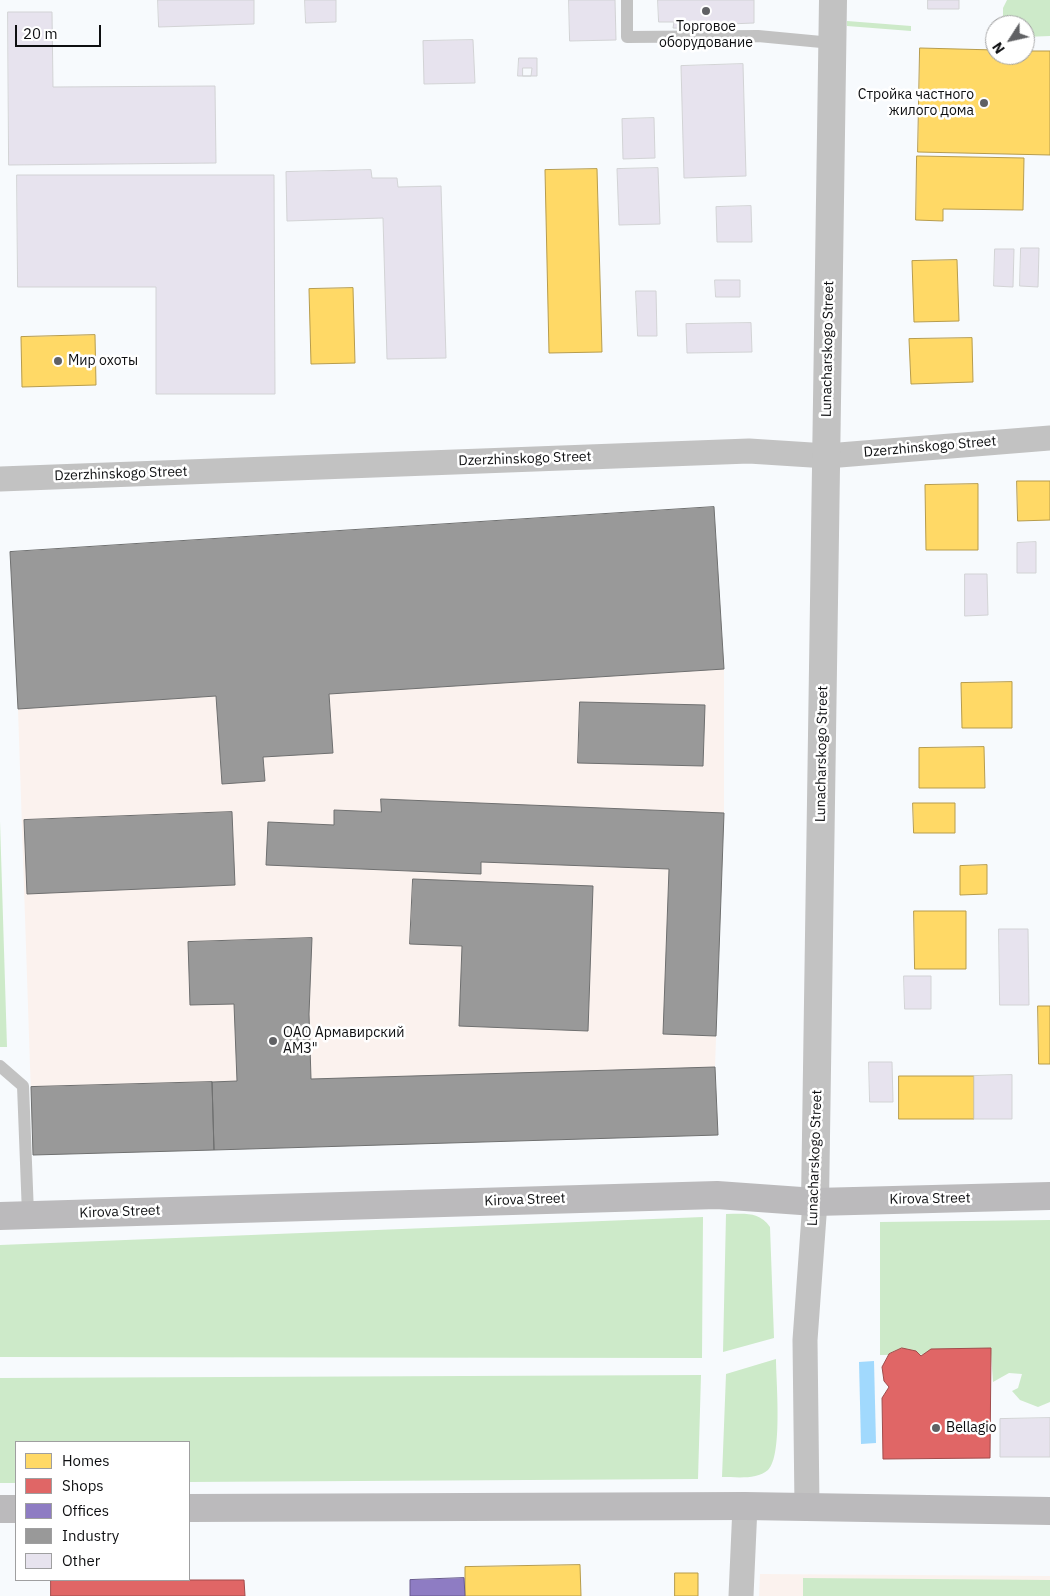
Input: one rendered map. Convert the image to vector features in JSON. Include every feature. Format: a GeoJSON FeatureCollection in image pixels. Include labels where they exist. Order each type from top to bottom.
{"type":"FeatureCollection","features":[{"type":"Feature","properties":{"kind":"main road","name":"Kirova Street"},"geometry":{"type":"LineString","coordinates":[[0,1216],[717,1195],[815,1202],[1050,1196]]}},
{"type":"Feature","properties":{"kind":"main road"},"geometry":{"type":"LineString","coordinates":[[190,1508],[745,1506],[1050,1511]]}},
{"type":"Feature","properties":{"kind":"main road"},"geometry":{"type":"LineString","coordinates":[[0,1509],[15,1509]]}},
{"type":"Feature","properties":{"kind":"street","name":"Lunacharskogo Street"},"geometry":{"type":"LineString","coordinates":[[807,1507],[805,1340],[815,1202],[833,0]]}},
{"type":"Feature","properties":{"kind":"street","name":"Dzerzhinskogo Street"},"geometry":{"type":"LineString","coordinates":[[0,479],[749,451],[827,456],[1050,438]]}},
{"type":"Feature","properties":{"kind":"street"},"geometry":{"type":"LineString","coordinates":[[741,1596],[745,1506]]}},
{"type":"Feature","properties":{"kind":"lane"},"geometry":{"type":"LineString","coordinates":[[627,0],[627,37],[758,36],[832,43]]}},
{"type":"Feature","properties":{"kind":"lane"},"geometry":{"type":"LineString","coordinates":[[0,1066],[23,1086],[28,1214]]}},
{"type":"Feature","properties":{"kind":"shaded area","name":"ОАО Армавирский АМЗ\""},"geometry":{"type":"Polygon","coordinates":[[[714,507],[724,669],[724,813],[715,1067],[718,1135],[33,1155],[18,709],[10,552],[714,507]]]}},
{"type":"Feature","properties":{"kind":"shaded area"},"geometry":{"type":"Polygon","coordinates":[[[760,1574],[1050,1576],[1050,1596],[759,1596],[760,1574]]]}},
{"type":"Feature","properties":{"kind":"green space"},"geometry":{"type":"Polygon","coordinates":[[[1007,0],[1050,0],[1050,36],[1035,37],[1035,15],[1003,15],[1003,8],[1007,0]]]}},
{"type":"Feature","properties":{"kind":"green space"},"geometry":{"type":"Polygon","coordinates":[[[847,21],[911,26],[911,31],[847,26],[847,21]]]}},
{"type":"Feature","properties":{"kind":"green space"},"geometry":{"type":"Polygon","coordinates":[[[0,821],[7,1047],[0,1047],[0,821]]]}},
{"type":"Feature","properties":{"kind":"green space"},"geometry":{"type":"Polygon","coordinates":[[[726,1214],[751,1214],[761,1218],[770,1227],[774,1338],[723,1352],[726,1214]]]}},
{"type":"Feature","properties":{"kind":"green space"},"geometry":{"type":"Polygon","coordinates":[[[703,1217],[702,1358],[0,1357],[0,1245],[703,1217]]]}},
{"type":"Feature","properties":{"kind":"green space"},"geometry":{"type":"Polygon","coordinates":[[[1050,1220],[1050,1402],[1038,1407],[1020,1400],[1012,1391],[1018,1388],[1022,1374],[1009,1373],[993,1382],[991,1354],[880,1355],[880,1222],[1050,1220]]]}},
{"type":"Feature","properties":{"kind":"green space"},"geometry":{"type":"Polygon","coordinates":[[[776,1359],[777,1435],[773,1462],[768,1470],[758,1475],[722,1477],[726,1374],[776,1359]]]}},
{"type":"Feature","properties":{"kind":"green space"},"geometry":{"type":"Polygon","coordinates":[[[701,1375],[698,1479],[190,1482],[190,1441],[15,1441],[15,1483],[0,1483],[0,1378],[701,1375]]]}},
{"type":"Feature","properties":{"kind":"green space"},"geometry":{"type":"Polygon","coordinates":[[[803,1578],[1050,1580],[1050,1596],[803,1596],[803,1578]]]}},
{"type":"Feature","properties":{"kind":"water"},"geometry":{"type":"Polygon","coordinates":[[[874,1361],[876,1443],[861,1444],[859,1362],[874,1361]]]}},
{"type":"Feature","properties":{"kind":"building: Homes","name":"Стройка частного жилого дома"},"geometry":{"type":"Polygon","coordinates":[[[920,48],[985,50],[985,65],[1035,65],[1035,51],[1050,51],[1050,155],[918,152],[920,48]]]}},
{"type":"Feature","properties":{"kind":"building: Homes"},"geometry":{"type":"Polygon","coordinates":[[[917,156],[1024,158],[1023,210],[943,209],[943,221],[916,220],[917,156]]]}},
{"type":"Feature","properties":{"kind":"building: Homes"},"geometry":{"type":"Polygon","coordinates":[[[597,169],[602,352],[549,353],[545,170],[597,169]]]}},
{"type":"Feature","properties":{"kind":"building: Homes"},"geometry":{"type":"Polygon","coordinates":[[[957,260],[959,321],[914,322],[912,261],[957,260]]]}},
{"type":"Feature","properties":{"kind":"building: Homes"},"geometry":{"type":"Polygon","coordinates":[[[353,288],[355,363],[311,364],[309,289],[353,288]]]}},
{"type":"Feature","properties":{"kind":"building: Homes","name":"Мир охоты"},"geometry":{"type":"Polygon","coordinates":[[[95,335],[96,385],[22,387],[21,337],[95,335]]]}},
{"type":"Feature","properties":{"kind":"building: Homes"},"geometry":{"type":"Polygon","coordinates":[[[972,338],[973,382],[911,384],[909,339],[972,338]]]}},
{"type":"Feature","properties":{"kind":"building: Homes"},"geometry":{"type":"Polygon","coordinates":[[[1017,481],[1050,481],[1050,520],[1018,521],[1017,481]]]}},
{"type":"Feature","properties":{"kind":"building: Homes"},"geometry":{"type":"Polygon","coordinates":[[[978,484],[978,550],[926,550],[925,485],[978,484]]]}},
{"type":"Feature","properties":{"kind":"building: Homes"},"geometry":{"type":"Polygon","coordinates":[[[1012,682],[1012,728],[962,728],[961,683],[1012,682]]]}},
{"type":"Feature","properties":{"kind":"building: Homes"},"geometry":{"type":"Polygon","coordinates":[[[984,747],[985,788],[919,788],[919,748],[984,747]]]}},
{"type":"Feature","properties":{"kind":"building: Homes"},"geometry":{"type":"Polygon","coordinates":[[[913,803],[955,803],[955,833],[914,833],[913,803]]]}},
{"type":"Feature","properties":{"kind":"building: Homes"},"geometry":{"type":"Polygon","coordinates":[[[987,865],[987,894],[960,895],[960,866],[987,865]]]}},
{"type":"Feature","properties":{"kind":"building: Homes"},"geometry":{"type":"Polygon","coordinates":[[[914,911],[966,911],[966,969],[915,969],[914,911]]]}},
{"type":"Feature","properties":{"kind":"building: Homes"},"geometry":{"type":"Polygon","coordinates":[[[1038,1006],[1050,1006],[1050,1064],[1039,1064],[1038,1006]]]}},
{"type":"Feature","properties":{"kind":"building: Homes"},"geometry":{"type":"Polygon","coordinates":[[[899,1076],[974,1076],[974,1119],[899,1119],[899,1076]]]}},
{"type":"Feature","properties":{"kind":"building: Homes"},"geometry":{"type":"Polygon","coordinates":[[[580,1565],[581,1596],[465,1596],[465,1567],[580,1565]]]}},
{"type":"Feature","properties":{"kind":"building: Homes"},"geometry":{"type":"Polygon","coordinates":[[[675,1573],[698,1573],[698,1596],[675,1596],[675,1573]]]}},
{"type":"Feature","properties":{"kind":"building: Shops","name":"Bellagio"},"geometry":{"type":"Polygon","coordinates":[[[902,1348],[916,1351],[921,1356],[931,1349],[991,1348],[990,1458],[883,1459],[882,1398],[889,1387],[884,1381],[882,1367],[889,1354],[902,1348]]]}},
{"type":"Feature","properties":{"kind":"building: Shops"},"geometry":{"type":"Polygon","coordinates":[[[244,1580],[245,1596],[51,1596],[51,1581],[244,1580]]]}},
{"type":"Feature","properties":{"kind":"building: Offices"},"geometry":{"type":"Polygon","coordinates":[[[464,1578],[465,1596],[410,1596],[410,1580],[464,1578]]]}},
{"type":"Feature","properties":{"kind":"building: Industry"},"geometry":{"type":"Polygon","coordinates":[[[714,507],[724,669],[329,694],[333,753],[263,757],[265,781],[222,784],[216,696],[18,709],[10,552],[714,507]]]}},
{"type":"Feature","properties":{"kind":"building: Industry"},"geometry":{"type":"Polygon","coordinates":[[[580,702],[705,705],[703,766],[578,763],[580,702]]]}},
{"type":"Feature","properties":{"kind":"building: Industry"},"geometry":{"type":"Polygon","coordinates":[[[381,799],[724,813],[716,1036],[663,1034],[669,869],[481,862],[481,874],[266,865],[268,822],[334,825],[334,810],[381,812],[381,799]]]}},
{"type":"Feature","properties":{"kind":"building: Industry"},"geometry":{"type":"Polygon","coordinates":[[[232,812],[235,885],[27,894],[24,820],[232,812]]]}},
{"type":"Feature","properties":{"kind":"building: Industry"},"geometry":{"type":"Polygon","coordinates":[[[413,879],[593,886],[588,1031],[459,1026],[462,946],[410,944],[413,879]]]}},
{"type":"Feature","properties":{"kind":"building: Industry","name":"ОАО Армавирский АМЗ\""},"geometry":{"type":"Polygon","coordinates":[[[312,938],[309,1014],[311,1079],[715,1067],[718,1135],[214,1150],[212,1082],[237,1081],[234,1004],[190,1005],[188,942],[312,938]]]}},
{"type":"Feature","properties":{"kind":"building: Industry"},"geometry":{"type":"Polygon","coordinates":[[[212,1082],[214,1150],[33,1155],[31,1087],[212,1082]]]}},
{"type":"Feature","properties":{"kind":"building: Other"},"geometry":{"type":"Polygon","coordinates":[[[158,0],[254,0],[254,24],[159,27],[158,0]]]}},
{"type":"Feature","properties":{"kind":"building: Other"},"geometry":{"type":"Polygon","coordinates":[[[305,0],[336,0],[336,22],[306,23],[305,0]]]}},
{"type":"Feature","properties":{"kind":"building: Other"},"geometry":{"type":"Polygon","coordinates":[[[569,0],[615,0],[616,40],[570,41],[569,0]]]}},
{"type":"Feature","properties":{"kind":"building: Other","name":"Торговое оборудование"},"geometry":{"type":"Polygon","coordinates":[[[658,0],[754,0],[754,23],[729,24],[728,30],[673,28],[674,22],[659,22],[658,0]]]}},
{"type":"Feature","properties":{"kind":"building: Other"},"geometry":{"type":"Polygon","coordinates":[[[928,0],[959,0],[959,9],[928,9],[928,0]]]}},
{"type":"Feature","properties":{"kind":"building: Other"},"geometry":{"type":"Polygon","coordinates":[[[8,12],[52,12],[53,87],[215,86],[216,163],[9,165],[8,12]]]}},
{"type":"Feature","properties":{"kind":"building: Other"},"geometry":{"type":"Polygon","coordinates":[[[473,40],[475,83],[424,84],[423,41],[473,40]]]}},
{"type":"Feature","properties":{"kind":"building: Other"},"geometry":{"type":"Polygon","coordinates":[[[519,58],[537,58],[537,76],[518,76],[519,58]]]}},
{"type":"Feature","properties":{"kind":"building: Other"},"geometry":{"type":"Polygon","coordinates":[[[743,64],[746,176],[684,178],[681,66],[743,64]]]}},
{"type":"Feature","properties":{"kind":"building: Other"},"geometry":{"type":"Polygon","coordinates":[[[523,68],[532,68],[531,76],[523,76],[523,68]]]}},
{"type":"Feature","properties":{"kind":"building: Other"},"geometry":{"type":"Polygon","coordinates":[[[654,118],[655,158],[623,159],[622,119],[654,118]]]}},
{"type":"Feature","properties":{"kind":"building: Other"},"geometry":{"type":"Polygon","coordinates":[[[658,168],[660,224],[619,225],[617,169],[658,168]]]}},
{"type":"Feature","properties":{"kind":"building: Other"},"geometry":{"type":"Polygon","coordinates":[[[371,170],[372,178],[397,178],[398,187],[441,186],[446,358],[387,359],[383,218],[287,221],[286,172],[371,170]]]}},
{"type":"Feature","properties":{"kind":"building: Other"},"geometry":{"type":"Polygon","coordinates":[[[17,175],[274,175],[275,394],[156,394],[156,287],[18,287],[17,175]]]}},
{"type":"Feature","properties":{"kind":"building: Other"},"geometry":{"type":"Polygon","coordinates":[[[751,206],[752,242],[717,242],[716,207],[751,206]]]}},
{"type":"Feature","properties":{"kind":"building: Other"},"geometry":{"type":"Polygon","coordinates":[[[1021,248],[1039,248],[1038,287],[1020,286],[1021,248]]]}},
{"type":"Feature","properties":{"kind":"building: Other"},"geometry":{"type":"Polygon","coordinates":[[[995,249],[1014,249],[1013,287],[994,286],[995,249]]]}},
{"type":"Feature","properties":{"kind":"building: Other"},"geometry":{"type":"Polygon","coordinates":[[[715,280],[740,280],[740,297],[716,297],[715,280]]]}},
{"type":"Feature","properties":{"kind":"building: Other"},"geometry":{"type":"Polygon","coordinates":[[[636,291],[656,291],[657,336],[638,336],[636,291]]]}},
{"type":"Feature","properties":{"kind":"building: Other"},"geometry":{"type":"Polygon","coordinates":[[[751,323],[752,352],[687,353],[686,324],[751,323]]]}},
{"type":"Feature","properties":{"kind":"building: Other"},"geometry":{"type":"Polygon","coordinates":[[[1036,542],[1036,573],[1017,573],[1017,543],[1036,542]]]}},
{"type":"Feature","properties":{"kind":"building: Other"},"geometry":{"type":"Polygon","coordinates":[[[965,574],[987,574],[988,615],[965,616],[965,574]]]}},
{"type":"Feature","properties":{"kind":"building: Other"},"geometry":{"type":"Polygon","coordinates":[[[999,929],[1028,929],[1029,1005],[1000,1005],[999,929]]]}},
{"type":"Feature","properties":{"kind":"building: Other"},"geometry":{"type":"Polygon","coordinates":[[[904,976],[931,976],[931,1009],[905,1009],[904,976]]]}},
{"type":"Feature","properties":{"kind":"building: Other"},"geometry":{"type":"Polygon","coordinates":[[[869,1062],[892,1062],[893,1102],[870,1102],[869,1062]]]}},
{"type":"Feature","properties":{"kind":"building: Other"},"geometry":{"type":"Polygon","coordinates":[[[1012,1075],[1012,1119],[974,1119],[974,1076],[1012,1075]]]}},
{"type":"Feature","properties":{"kind":"building: Other"},"geometry":{"type":"Polygon","coordinates":[[[1050,1418],[1050,1457],[1000,1457],[1000,1419],[1050,1418]]]}},
{"type":"Feature","properties":{"kind":"place","name":"Торговое оборудование"},"geometry":{"type":"Point","coordinates":[706,11]}},
{"type":"Feature","properties":{"kind":"place","name":"Стройка частного жилого дома"},"geometry":{"type":"Point","coordinates":[984,103]}},
{"type":"Feature","properties":{"kind":"place","name":"Мир охоты"},"geometry":{"type":"Point","coordinates":[58,361]}},
{"type":"Feature","properties":{"kind":"place","name":"ОАО Армавирский АМЗ\""},"geometry":{"type":"Point","coordinates":[273,1041]}},
{"type":"Feature","properties":{"kind":"place","name":"Bellagio"},"geometry":{"type":"Point","coordinates":[936,1428]}}]}
